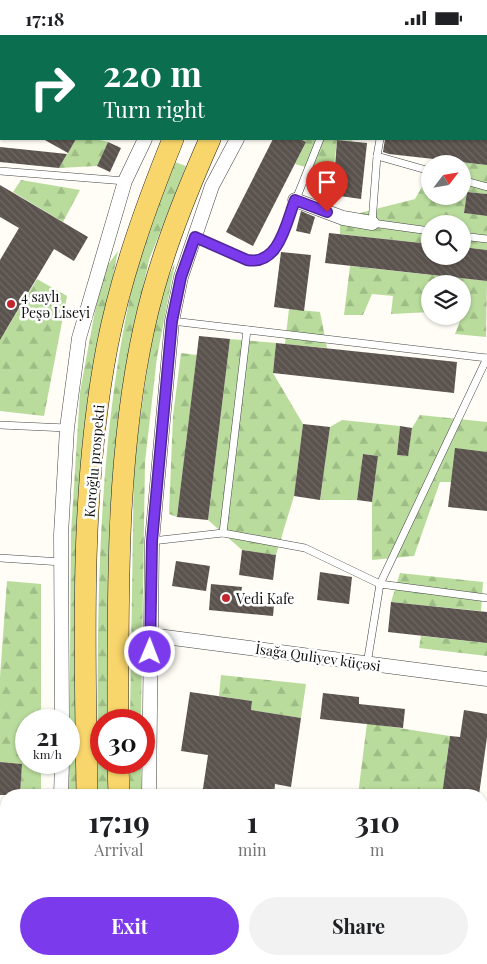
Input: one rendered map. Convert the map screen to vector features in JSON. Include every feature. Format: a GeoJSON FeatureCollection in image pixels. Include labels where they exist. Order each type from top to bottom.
{"type":"FeatureCollection","features":[{"type":"Feature","properties":{"kind":"main road","name":"Koroğlu prospekti"},"geometry":{"type":"LineString","coordinates":[[87,789],[86,541],[93,443],[107,347],[132,248],[173,140]]}},
{"type":"Feature","properties":{"kind":"main road"},"geometry":{"type":"LineString","coordinates":[[118,709],[118,596],[124,459],[130,404],[144,327],[165,251],[210,140]]}},
{"type":"Feature","properties":{"kind":"main road"},"geometry":{"type":"LineString","coordinates":[[118,774],[119,789]]}},
{"type":"Feature","properties":{"kind":"street"},"geometry":{"type":"LineString","coordinates":[[62,709],[62,562],[67,428],[79,338],[125,181],[145,140]]}},
{"type":"Feature","properties":{"kind":"street"},"geometry":{"type":"LineString","coordinates":[[149,789],[152,541],[172,321],[181,277],[212,186],[236,140]]}},
{"type":"Feature","properties":{"kind":"street"},"geometry":{"type":"LineString","coordinates":[[295,200],[343,218],[372,223]]}},
{"type":"Feature","properties":{"kind":"street","name":"İsağa Quliyev küçəsi"},"geometry":{"type":"LineString","coordinates":[[150,635],[487,679]]}},
{"type":"Feature","properties":{"kind":"street"},"geometry":{"type":"LineString","coordinates":[[61,789],[62,774]]}},
{"type":"Feature","properties":{"kind":"lane"},"geometry":{"type":"LineString","coordinates":[[195,237],[255,262],[275,252],[320,140]]}},
{"type":"Feature","properties":{"kind":"lane"},"geometry":{"type":"LineString","coordinates":[[380,140],[372,223],[421,230]]}},
{"type":"Feature","properties":{"kind":"lane"},"geometry":{"type":"LineString","coordinates":[[377,157],[421,169]]}},
{"type":"Feature","properties":{"kind":"lane"},"geometry":{"type":"LineString","coordinates":[[0,171],[125,181]]}},
{"type":"Feature","properties":{"kind":"lane"},"geometry":{"type":"LineString","coordinates":[[471,183],[487,187]]}},
{"type":"Feature","properties":{"kind":"lane"},"geometry":{"type":"LineString","coordinates":[[471,237],[487,239]]}},
{"type":"Feature","properties":{"kind":"lane"},"geometry":{"type":"LineString","coordinates":[[172,321],[487,358],[483,374],[380,584],[367,664]]}},
{"type":"Feature","properties":{"kind":"lane"},"geometry":{"type":"LineString","coordinates":[[223,533],[247,330]]}},
{"type":"Feature","properties":{"kind":"lane"},"geometry":{"type":"LineString","coordinates":[[0,425],[67,428]]}},
{"type":"Feature","properties":{"kind":"lane"},"geometry":{"type":"LineString","coordinates":[[152,541],[223,533],[305,548],[380,584],[487,598]]}},
{"type":"Feature","properties":{"kind":"lane"},"geometry":{"type":"LineString","coordinates":[[0,558],[62,562]]}},
{"type":"Feature","properties":{"kind":"green space"},"geometry":{"type":"Polygon","coordinates":[[[75,140],[100,140],[108,142],[97,166],[59,168],[75,140]]]}},
{"type":"Feature","properties":{"kind":"green space"},"geometry":{"type":"Polygon","coordinates":[[[302,140],[337,140],[333,175],[295,164],[306,142],[302,140]]]}},
{"type":"Feature","properties":{"kind":"green space"},"geometry":{"type":"Polygon","coordinates":[[[175,162],[186,166],[149,260],[126,367],[109,522],[109,709],[98,709],[99,594],[106,460],[113,394],[124,328],[142,249],[175,162]]]}},
{"type":"Feature","properties":{"kind":"green space"},"geometry":{"type":"Polygon","coordinates":[[[471,163],[487,165],[487,194],[471,192],[471,163]]]}},
{"type":"Feature","properties":{"kind":"green space"},"geometry":{"type":"Polygon","coordinates":[[[21,180],[80,190],[63,222],[13,192],[21,180]]]}},
{"type":"Feature","properties":{"kind":"green space"},"geometry":{"type":"Polygon","coordinates":[[[421,189],[421,205],[465,205],[464,213],[487,216],[487,250],[471,248],[471,215],[421,215],[421,243],[340,234],[340,218],[415,199],[421,189]]]}},
{"type":"Feature","properties":{"kind":"green space"},"geometry":{"type":"Polygon","coordinates":[[[118,251],[88,401],[80,716],[80,709],[70,709],[71,533],[80,392],[102,273],[118,251]]]}},
{"type":"Feature","properties":{"kind":"green space"},"geometry":{"type":"Polygon","coordinates":[[[175,263],[157,357],[145,462],[141,709],[130,709],[134,461],[153,329],[165,284],[175,263]]]}},
{"type":"Feature","properties":{"kind":"green space"},"geometry":{"type":"Polygon","coordinates":[[[350,266],[432,275],[421,275],[421,312],[391,314],[393,296],[372,294],[363,315],[344,315],[350,266]]]}},
{"type":"Feature","properties":{"kind":"green space"},"geometry":{"type":"Polygon","coordinates":[[[37,279],[67,296],[44,416],[0,411],[0,330],[5,332],[37,279]]]}},
{"type":"Feature","properties":{"kind":"green space"},"geometry":{"type":"Polygon","coordinates":[[[471,279],[487,281],[486,337],[455,334],[458,325],[471,325],[471,279]]]}},
{"type":"Feature","properties":{"kind":"green space"},"geometry":{"type":"Polygon","coordinates":[[[289,309],[320,312],[327,348],[285,344],[289,309]]]}},
{"type":"Feature","properties":{"kind":"green space"},"geometry":{"type":"Polygon","coordinates":[[[230,339],[276,343],[273,373],[303,424],[294,496],[276,555],[242,550],[208,520],[230,339]]]}},
{"type":"Feature","properties":{"kind":"green space"},"geometry":{"type":"Polygon","coordinates":[[[181,353],[197,355],[177,517],[169,514],[173,416],[181,353]]]}},
{"type":"Feature","properties":{"kind":"green space"},"geometry":{"type":"Polygon","coordinates":[[[420,415],[487,422],[487,452],[451,482],[440,482],[414,556],[372,560],[372,502],[378,456],[363,454],[357,500],[320,500],[330,427],[342,420],[400,426],[397,455],[407,456],[412,428],[420,415]]]}},
{"type":"Feature","properties":{"kind":"green space"},"geometry":{"type":"Polygon","coordinates":[[[400,573],[483,582],[481,611],[391,602],[400,573]]]}},
{"type":"Feature","properties":{"kind":"green space"},"geometry":{"type":"Polygon","coordinates":[[[7,581],[41,584],[41,709],[15,709],[15,763],[0,762],[0,677],[7,581]]]}},
{"type":"Feature","properties":{"kind":"green space"},"geometry":{"type":"Polygon","coordinates":[[[421,636],[487,643],[487,656],[419,648],[421,636]]]}},
{"type":"Feature","properties":{"kind":"green space"},"geometry":{"type":"Polygon","coordinates":[[[221,675],[306,684],[301,718],[251,710],[252,701],[219,696],[221,675]]]}},
{"type":"Feature","properties":{"kind":"green space"},"geometry":{"type":"Polygon","coordinates":[[[367,723],[450,736],[443,789],[359,789],[367,723]]]}},
{"type":"Feature","properties":{"kind":"green space"},"geometry":{"type":"Polygon","coordinates":[[[21,774],[41,774],[41,789],[20,789],[21,774]]]}},
{"type":"Feature","properties":{"kind":"green space"},"geometry":{"type":"Polygon","coordinates":[[[69,774],[79,774],[78,789],[69,789],[69,774]]]}},
{"type":"Feature","properties":{"kind":"green space"},"geometry":{"type":"Polygon","coordinates":[[[98,774],[109,774],[109,789],[98,789],[98,774]]]}},
{"type":"Feature","properties":{"kind":"green space"},"geometry":{"type":"Polygon","coordinates":[[[130,774],[141,774],[142,789],[130,789],[130,774]]]}},
{"type":"Feature","properties":{"kind":"building"},"geometry":{"type":"Polygon","coordinates":[[[45,140],[75,140],[68,153],[45,140]]]}},
{"type":"Feature","properties":{"kind":"building"},"geometry":{"type":"Polygon","coordinates":[[[272,140],[302,140],[306,142],[253,246],[226,232],[272,140]]]}},
{"type":"Feature","properties":{"kind":"building"},"geometry":{"type":"Polygon","coordinates":[[[337,140],[367,143],[361,199],[333,195],[337,140]]]}},
{"type":"Feature","properties":{"kind":"building"},"geometry":{"type":"Polygon","coordinates":[[[385,140],[487,140],[487,165],[471,163],[471,155],[421,155],[421,158],[383,152],[385,140]]]}},
{"type":"Feature","properties":{"kind":"building"},"geometry":{"type":"Polygon","coordinates":[[[108,142],[121,148],[110,172],[97,166],[108,142]]]}},
{"type":"Feature","properties":{"kind":"building"},"geometry":{"type":"Polygon","coordinates":[[[0,147],[67,154],[59,168],[0,162],[0,147]]]}},
{"type":"Feature","properties":{"kind":"building"},"geometry":{"type":"Polygon","coordinates":[[[0,185],[88,237],[74,261],[54,249],[0,340],[0,260],[19,228],[0,217],[0,185]]]}},
{"type":"Feature","properties":{"kind":"building"},"geometry":{"type":"Polygon","coordinates":[[[471,192],[487,194],[487,216],[464,213],[465,205],[471,205],[471,192]]]}},
{"type":"Feature","properties":{"kind":"building"},"geometry":{"type":"Polygon","coordinates":[[[301,211],[315,217],[310,234],[296,231],[301,211]]]}},
{"type":"Feature","properties":{"kind":"building"},"geometry":{"type":"Polygon","coordinates":[[[329,233],[421,243],[421,265],[471,265],[471,248],[487,250],[487,281],[471,279],[471,275],[433,275],[325,263],[329,233]]]}},
{"type":"Feature","properties":{"kind":"building"},"geometry":{"type":"Polygon","coordinates":[[[281,252],[311,255],[304,311],[274,307],[281,252]]]}},
{"type":"Feature","properties":{"kind":"building"},"geometry":{"type":"Polygon","coordinates":[[[199,336],[230,339],[208,520],[177,517],[199,336]]]}},
{"type":"Feature","properties":{"kind":"building"},"geometry":{"type":"Polygon","coordinates":[[[276,343],[457,362],[454,393],[273,373],[276,343]]]}},
{"type":"Feature","properties":{"kind":"building"},"geometry":{"type":"Polygon","coordinates":[[[303,424],[330,427],[320,500],[294,496],[303,424]]]}},
{"type":"Feature","properties":{"kind":"building"},"geometry":{"type":"Polygon","coordinates":[[[400,426],[412,428],[408,456],[397,455],[400,426]]]}},
{"type":"Feature","properties":{"kind":"building"},"geometry":{"type":"Polygon","coordinates":[[[455,448],[487,452],[487,511],[448,507],[455,448]]]}},
{"type":"Feature","properties":{"kind":"building"},"geometry":{"type":"Polygon","coordinates":[[[363,454],[378,456],[372,502],[357,500],[363,454]]]}},
{"type":"Feature","properties":{"kind":"building"},"geometry":{"type":"Polygon","coordinates":[[[242,550],[276,555],[273,580],[239,575],[242,550]]]}},
{"type":"Feature","properties":{"kind":"building"},"geometry":{"type":"Polygon","coordinates":[[[176,561],[210,566],[206,591],[172,586],[176,561]]]}},
{"type":"Feature","properties":{"kind":"building"},"geometry":{"type":"Polygon","coordinates":[[[320,572],[352,577],[349,604],[317,600],[320,572]]]}},
{"type":"Feature","properties":{"kind":"building"},"geometry":{"type":"Polygon","coordinates":[[[211,584],[242,587],[240,601],[274,605],[273,616],[209,610],[211,584]]]}},
{"type":"Feature","properties":{"kind":"building"},"geometry":{"type":"Polygon","coordinates":[[[391,602],[487,612],[487,643],[388,632],[391,602]]]}},
{"type":"Feature","properties":{"kind":"building"},"geometry":{"type":"Polygon","coordinates":[[[190,692],[252,701],[251,710],[301,718],[291,787],[275,784],[275,789],[203,789],[208,755],[181,751],[190,692]]]}},
{"type":"Feature","properties":{"kind":"building"},"geometry":{"type":"Polygon","coordinates":[[[323,693],[359,697],[359,704],[405,709],[403,728],[320,719],[323,693]]]}},
{"type":"Feature","properties":{"kind":"building"},"geometry":{"type":"Polygon","coordinates":[[[464,710],[487,714],[487,737],[480,789],[443,789],[450,736],[460,737],[464,710]]]}},
{"type":"Feature","properties":{"kind":"building"},"geometry":{"type":"Polygon","coordinates":[[[0,762],[15,763],[15,774],[21,774],[20,789],[0,789],[0,762]]]}},
{"type":"Feature","properties":{"kind":"place","name":"4 saylı Peşə Liseyi"},"geometry":{"type":"Point","coordinates":[11,304]}},
{"type":"Feature","properties":{"kind":"place","name":"Vedi Kafe"},"geometry":{"type":"Point","coordinates":[226,598]}},
{"type":"Feature","properties":{"kind":"route"},"geometry":{"type":"LineString","coordinates":[[150,652],[152,541],[172,321],[181,277],[195,237],[255,262],[275,252],[295,200],[327,212]]}}]}
